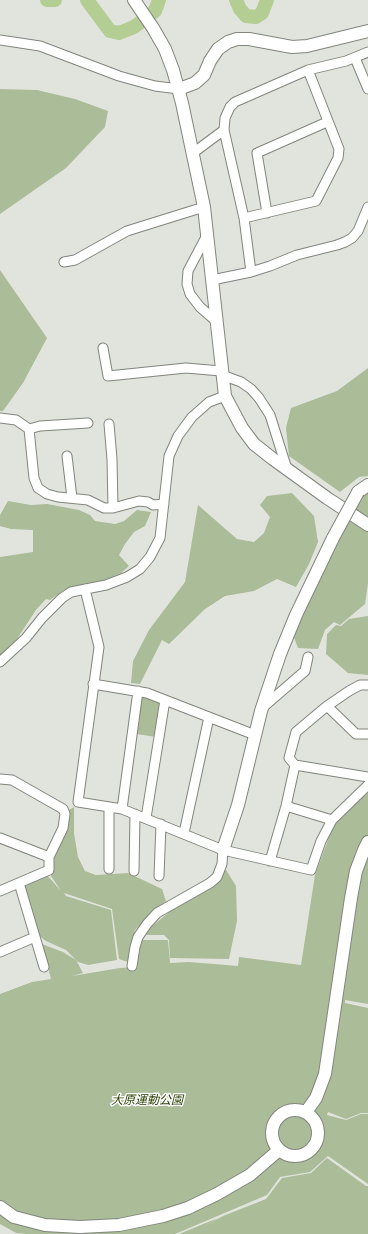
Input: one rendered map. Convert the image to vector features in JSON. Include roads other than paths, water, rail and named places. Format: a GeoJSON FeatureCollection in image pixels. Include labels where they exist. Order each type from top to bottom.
{"type":"FeatureCollection","features":[{"type":"Feature","properties":{"kind":"street"},"geometry":{"type":"LineString","coordinates":[[134,0],[165,49],[179,89],[204,207],[225,396],[242,428],[254,444],[287,470],[368,525]]}},
{"type":"Feature","properties":{"kind":"street"},"geometry":{"type":"LineString","coordinates":[[0,40],[40,46],[119,76],[154,86],[179,89],[196,83],[204,75],[210,61],[218,49],[228,42],[237,39],[249,39],[292,47],[307,46],[368,31]]}},
{"type":"Feature","properties":{"kind":"street"},"geometry":{"type":"LineString","coordinates":[[251,272],[244,218],[224,130],[225,118],[230,107],[235,102],[308,70],[346,61],[368,52]]}},
{"type":"Feature","properties":{"kind":"street"},"geometry":{"type":"LineString","coordinates":[[354,58],[368,89]]}},
{"type":"Feature","properties":{"kind":"street"},"geometry":{"type":"LineString","coordinates":[[244,218],[316,202],[338,158],[339,149],[327,122],[308,70]]}},
{"type":"Feature","properties":{"kind":"street"},"geometry":{"type":"LineString","coordinates":[[268,213],[257,153],[327,122]]}},
{"type":"Feature","properties":{"kind":"street"},"geometry":{"type":"LineString","coordinates":[[193,153],[224,130]]}},
{"type":"Feature","properties":{"kind":"street"},"geometry":{"type":"LineString","coordinates":[[64,262],[75,260],[127,231],[204,207]]}},
{"type":"Feature","properties":{"kind":"street"},"geometry":{"type":"LineString","coordinates":[[212,280],[251,272],[297,255],[337,245],[352,238],[358,231],[368,207]]}},
{"type":"Feature","properties":{"kind":"street"},"geometry":{"type":"LineString","coordinates":[[207,234],[188,271],[187,284],[190,294],[200,307],[216,321]]}},
{"type":"Feature","properties":{"kind":"street"},"geometry":{"type":"LineString","coordinates":[[103,348],[108,376],[186,368],[222,373],[241,382],[251,389],[259,398],[270,416],[287,470]]}},
{"type":"Feature","properties":{"kind":"street"},"geometry":{"type":"LineString","coordinates":[[0,662],[26,638],[42,618],[62,598],[72,592],[106,585],[127,577],[140,569],[150,557],[160,538],[169,456],[178,436],[192,417],[209,402],[225,396]]}},
{"type":"Feature","properties":{"kind":"street"},"geometry":{"type":"LineString","coordinates":[[0,418],[16,420],[29,429],[34,478],[38,488],[47,494],[58,497],[88,500],[104,508],[112,508],[139,501],[148,502],[153,505],[164,504]]}},
{"type":"Feature","properties":{"kind":"street"},"geometry":{"type":"LineString","coordinates":[[29,429],[40,426],[88,423]]}},
{"type":"Feature","properties":{"kind":"street"},"geometry":{"type":"LineString","coordinates":[[109,424],[112,459],[112,508]]}},
{"type":"Feature","properties":{"kind":"street"},"geometry":{"type":"LineString","coordinates":[[67,456],[72,498]]}},
{"type":"Feature","properties":{"kind":"street"},"geometry":{"type":"LineString","coordinates":[[132,966],[134,947],[138,937],[157,913],[210,883],[217,877],[222,864],[223,850],[238,805],[262,708],[280,654],[296,615],[333,538],[363,489]]}},
{"type":"Feature","properties":{"kind":"street"},"geometry":{"type":"LineString","coordinates":[[86,589],[99,647],[78,802],[122,809],[223,850],[311,870],[321,841],[332,820],[368,785]]}},
{"type":"Feature","properties":{"kind":"street"},"geometry":{"type":"LineString","coordinates":[[262,708],[305,670],[308,657]]}},
{"type":"Feature","properties":{"kind":"street"},"geometry":{"type":"LineString","coordinates":[[93,684],[147,693],[255,735]]}},
{"type":"Feature","properties":{"kind":"street"},"geometry":{"type":"LineString","coordinates":[[368,685],[360,685],[327,706],[296,732],[289,758],[295,765],[368,777]]}},
{"type":"Feature","properties":{"kind":"street"},"geometry":{"type":"LineString","coordinates":[[122,809],[138,691]]}},
{"type":"Feature","properties":{"kind":"street"},"geometry":{"type":"LineString","coordinates":[[146,818],[165,700]]}},
{"type":"Feature","properties":{"kind":"street"},"geometry":{"type":"LineString","coordinates":[[327,706],[356,734],[368,734]]}},
{"type":"Feature","properties":{"kind":"street"},"geometry":{"type":"LineString","coordinates":[[184,833],[209,717]]}},
{"type":"Feature","properties":{"kind":"street"},"geometry":{"type":"LineString","coordinates":[[270,861],[286,806],[295,765]]}},
{"type":"Feature","properties":{"kind":"street"},"geometry":{"type":"LineString","coordinates":[[0,779],[12,780],[63,809],[65,814],[63,828],[48,857],[49,870],[0,891]]}},
{"type":"Feature","properties":{"kind":"street"},"geometry":{"type":"LineString","coordinates":[[286,806],[332,820]]}},
{"type":"Feature","properties":{"kind":"street"},"geometry":{"type":"LineString","coordinates":[[109,807],[109,869]]}},
{"type":"Feature","properties":{"kind":"street"},"geometry":{"type":"LineString","coordinates":[[134,872],[135,814]]}},
{"type":"Feature","properties":{"kind":"street"},"geometry":{"type":"LineString","coordinates":[[159,876],[161,824]]}},
{"type":"Feature","properties":{"kind":"street"},"geometry":{"type":"LineString","coordinates":[[0,838],[48,857]]}},
{"type":"Feature","properties":{"kind":"street"},"geometry":{"type":"LineString","coordinates":[[306,1112],[316,1098],[325,1074],[356,870],[368,842]]}},
{"type":"Feature","properties":{"kind":"street"},"geometry":{"type":"LineString","coordinates":[[19,883],[44,967]]}},
{"type":"Feature","properties":{"kind":"street"},"geometry":{"type":"LineString","coordinates":[[0,952],[34,937]]}},
{"type":"Feature","properties":{"kind":"street"},"geometry":{"type":"LineString","coordinates":[[290,1110],[306,1112],[313,1117],[318,1128],[317,1141],[313,1148],[300,1156],[284,1154],[273,1142],[271,1134],[272,1126],[276,1118],[290,1110]]}},
{"type":"Feature","properties":{"kind":"street"},"geometry":{"type":"LineString","coordinates":[[0,1207],[14,1217],[45,1225],[80,1227],[119,1225],[163,1216],[188,1208],[250,1175],[279,1150]]}},
{"type":"Feature","properties":{"kind":"waterway"},"geometry":{"type":"LineString","coordinates":[[47,0],[55,0]]}},
{"type":"Feature","properties":{"kind":"waterway"},"geometry":{"type":"LineString","coordinates":[[87,0],[110,31],[119,33],[134,27],[155,11],[159,0]]}},
{"type":"Feature","properties":{"kind":"waterway"},"geometry":{"type":"LineString","coordinates":[[236,0],[240,9],[246,16],[256,17],[262,13],[267,0]]}},
{"type":"Feature","properties":{"kind":"park label","name":"大原運動公園"},"geometry":{"type":"Point","coordinates":[147,1100]}}]}
